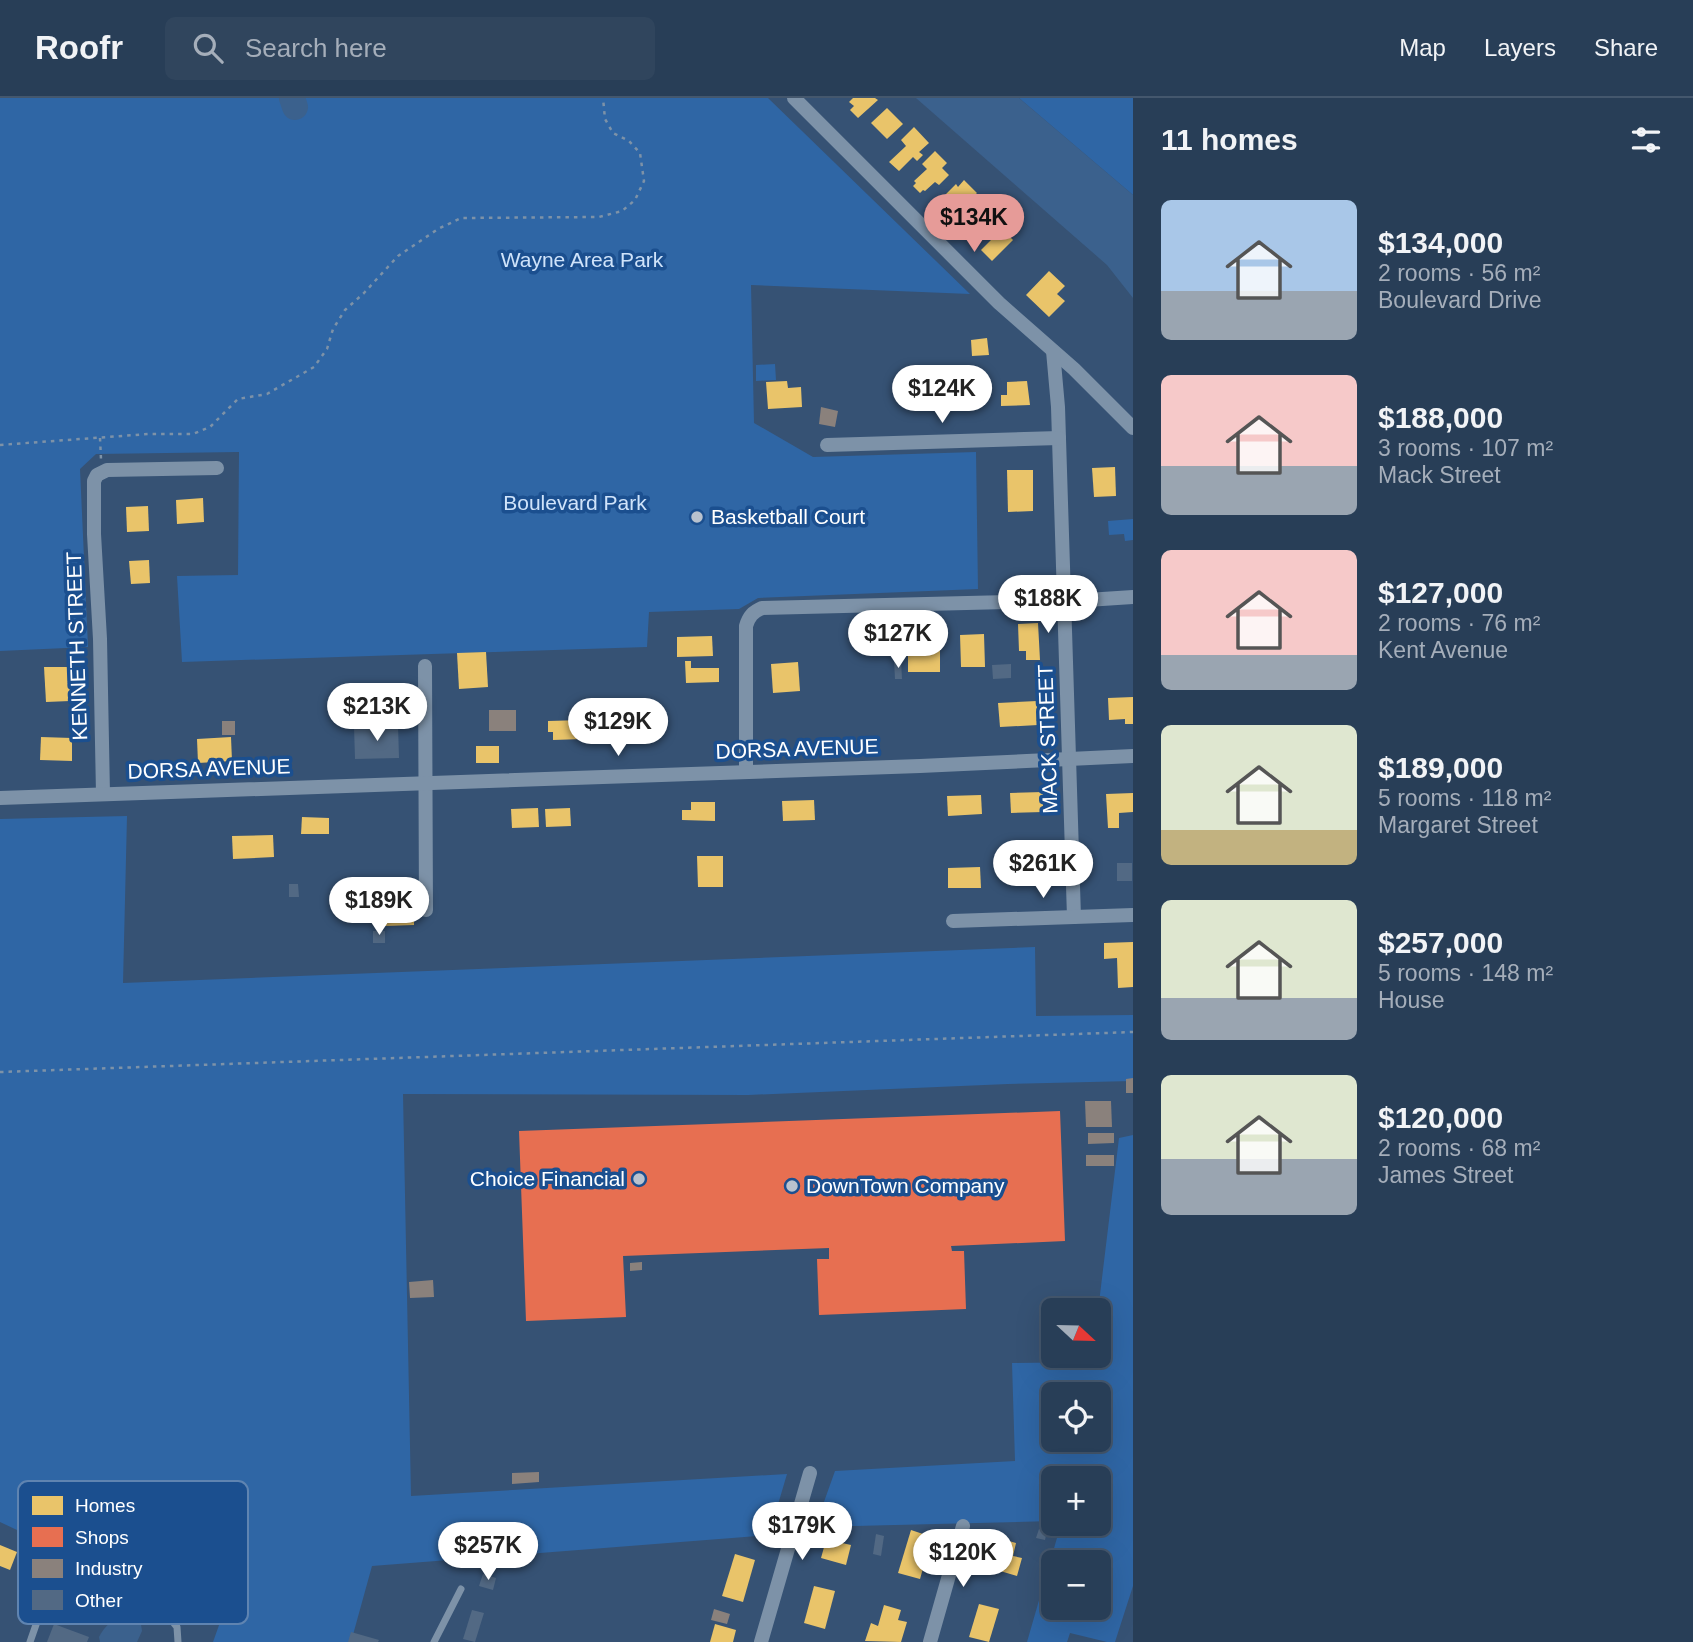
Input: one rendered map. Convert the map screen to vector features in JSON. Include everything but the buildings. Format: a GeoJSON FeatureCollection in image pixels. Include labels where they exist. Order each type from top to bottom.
{"type":"FeatureCollection","features":[{"type":"Feature","properties":{"kind":"street"},"geometry":{"type":"LineString","coordinates":[[794,98],[979,284],[1073,369],[1133,428]]}},
{"type":"Feature","properties":{"kind":"street","name":"MACK STREET"},"geometry":{"type":"LineString","coordinates":[[1053,351],[1058,407],[1073,917]]}},
{"type":"Feature","properties":{"kind":"street"},"geometry":{"type":"LineString","coordinates":[[827,445],[1059,438]]}},
{"type":"Feature","properties":{"kind":"street"},"geometry":{"type":"LineString","coordinates":[[102,472],[217,467]]}},
{"type":"Feature","properties":{"kind":"street","name":"KENNETH STREET"},"geometry":{"type":"LineString","coordinates":[[102,472],[94,481],[94,496],[103,794]]}},
{"type":"Feature","properties":{"kind":"street"},"geometry":{"type":"LineString","coordinates":[[747,772],[746,626],[748,618],[762,608],[1133,597]]}},
{"type":"Feature","properties":{"kind":"street"},"geometry":{"type":"LineString","coordinates":[[425,666],[426,910]]}},
{"type":"Feature","properties":{"kind":"street","name":"DORSA AVENUE"},"geometry":{"type":"LineString","coordinates":[[0,798],[934,766],[1133,756]]}},
{"type":"Feature","properties":{"kind":"street"},"geometry":{"type":"LineString","coordinates":[[953,921],[1133,915]]}},
{"type":"Feature","properties":{"kind":"street"},"geometry":{"type":"LineString","coordinates":[[761,1642],[810,1473]]}},
{"type":"Feature","properties":{"kind":"street"},"geometry":{"type":"LineString","coordinates":[[930,1642],[963,1526]]}},
{"type":"Feature","properties":{"kind":"lane"},"geometry":{"type":"LineString","coordinates":[[434,1642],[461,1589]]}},
{"type":"Feature","properties":{"kind":"lane"},"geometry":{"type":"LineString","coordinates":[[30,1642],[36,1624]]}},
{"type":"Feature","properties":{"kind":"lane"},"geometry":{"type":"LineString","coordinates":[[174,1624],[178,1642]]}},
{"type":"Feature","properties":{"kind":"path"},"geometry":{"type":"LineString","coordinates":[[0,445],[193,434],[209,427],[238,399],[268,394],[314,367],[327,349],[332,329],[345,310],[398,256],[438,229],[461,218],[599,217],[622,211],[635,200],[644,181],[640,153],[629,141],[613,133],[605,119],[603,98]]}},
{"type":"Feature","properties":{"kind":"path"},"geometry":{"type":"LineString","coordinates":[[100,438],[102,472]]}},
{"type":"Feature","properties":{"kind":"path"},"geometry":{"type":"LineString","coordinates":[[0,1072],[1133,1032]]}},
{"type":"Feature","properties":{"kind":"green space"},"geometry":{"type":"Polygon","coordinates":[[[0,98],[768,98],[970,294],[751,285],[754,423],[813,457],[976,452],[978,589],[758,598],[739,609],[649,612],[647,647],[182,662],[177,576],[238,575],[239,452],[96,454],[80,469],[88,647],[0,651],[0,98]]]}},
{"type":"Feature","properties":{"kind":"green space"},"geometry":{"type":"Polygon","coordinates":[[[1019,98],[1133,98],[1133,195],[1019,98]]]}},
{"type":"Feature","properties":{"kind":"green space"},"geometry":{"type":"Polygon","coordinates":[[[775,364],[776,380],[756,381],[756,365],[775,364]]]}},
{"type":"Feature","properties":{"kind":"green space"},"geometry":{"type":"Polygon","coordinates":[[[1133,519],[1133,540],[1125,541],[1124,534],[1109,535],[1108,521],[1133,519]]]}},
{"type":"Feature","properties":{"kind":"green space"},"geometry":{"type":"Polygon","coordinates":[[[127,816],[123,983],[1035,947],[1036,1016],[1133,1015],[1133,1081],[748,1095],[403,1094],[411,1496],[787,1474],[769,1535],[372,1566],[351,1642],[213,1642],[219,1624],[248,1624],[248,1481],[18,1481],[18,1530],[0,1522],[0,819],[127,816]]]}},
{"type":"Feature","properties":{"kind":"green space"},"geometry":{"type":"Polygon","coordinates":[[[1133,1135],[1133,1586],[1115,1642],[1070,1633],[1067,1642],[1027,1642],[1041,1593],[1041,1620],[1111,1620],[1111,1550],[1054,1550],[1058,1536],[1111,1536],[1111,1466],[1041,1466],[1041,1521],[815,1527],[835,1471],[1015,1461],[1012,1363],[1041,1363],[1041,1368],[1111,1368],[1111,1298],[1100,1298],[1119,1138],[1133,1135]]]}},
{"type":"Feature","properties":{"kind":"shaded area"},"geometry":{"type":"Polygon","coordinates":[[[916,98],[1019,98],[1133,195],[1133,298],[1107,265],[916,98]]]}},
{"type":"Feature","properties":{"kind":"shaded area"},"geometry":{"type":"Polygon","coordinates":[[[141,1624],[142,1631],[137,1642],[100,1642],[99,1637],[106,1626],[141,1624]]]}},
{"type":"Feature","properties":{"kind":"waterway"},"geometry":{"type":"LineString","coordinates":[[292,98],[295,107]]}},
{"type":"Feature","properties":{"kind":"place","name":"Basketball Court"},"geometry":{"type":"Point","coordinates":[697,517]}},
{"type":"Feature","properties":{"kind":"place","name":"Choice Financial"},"geometry":{"type":"Point","coordinates":[639,1179]}},
{"type":"Feature","properties":{"kind":"place","name":"DownTown Company"},"geometry":{"type":"Point","coordinates":[792,1186]}},
{"type":"Feature","properties":{"kind":"park label","name":"Wayne Area Park"},"geometry":{"type":"Point","coordinates":[582,260]}},
{"type":"Feature","properties":{"kind":"park label","name":"Boulevard Park"},"geometry":{"type":"Point","coordinates":[575,503]}}]}
